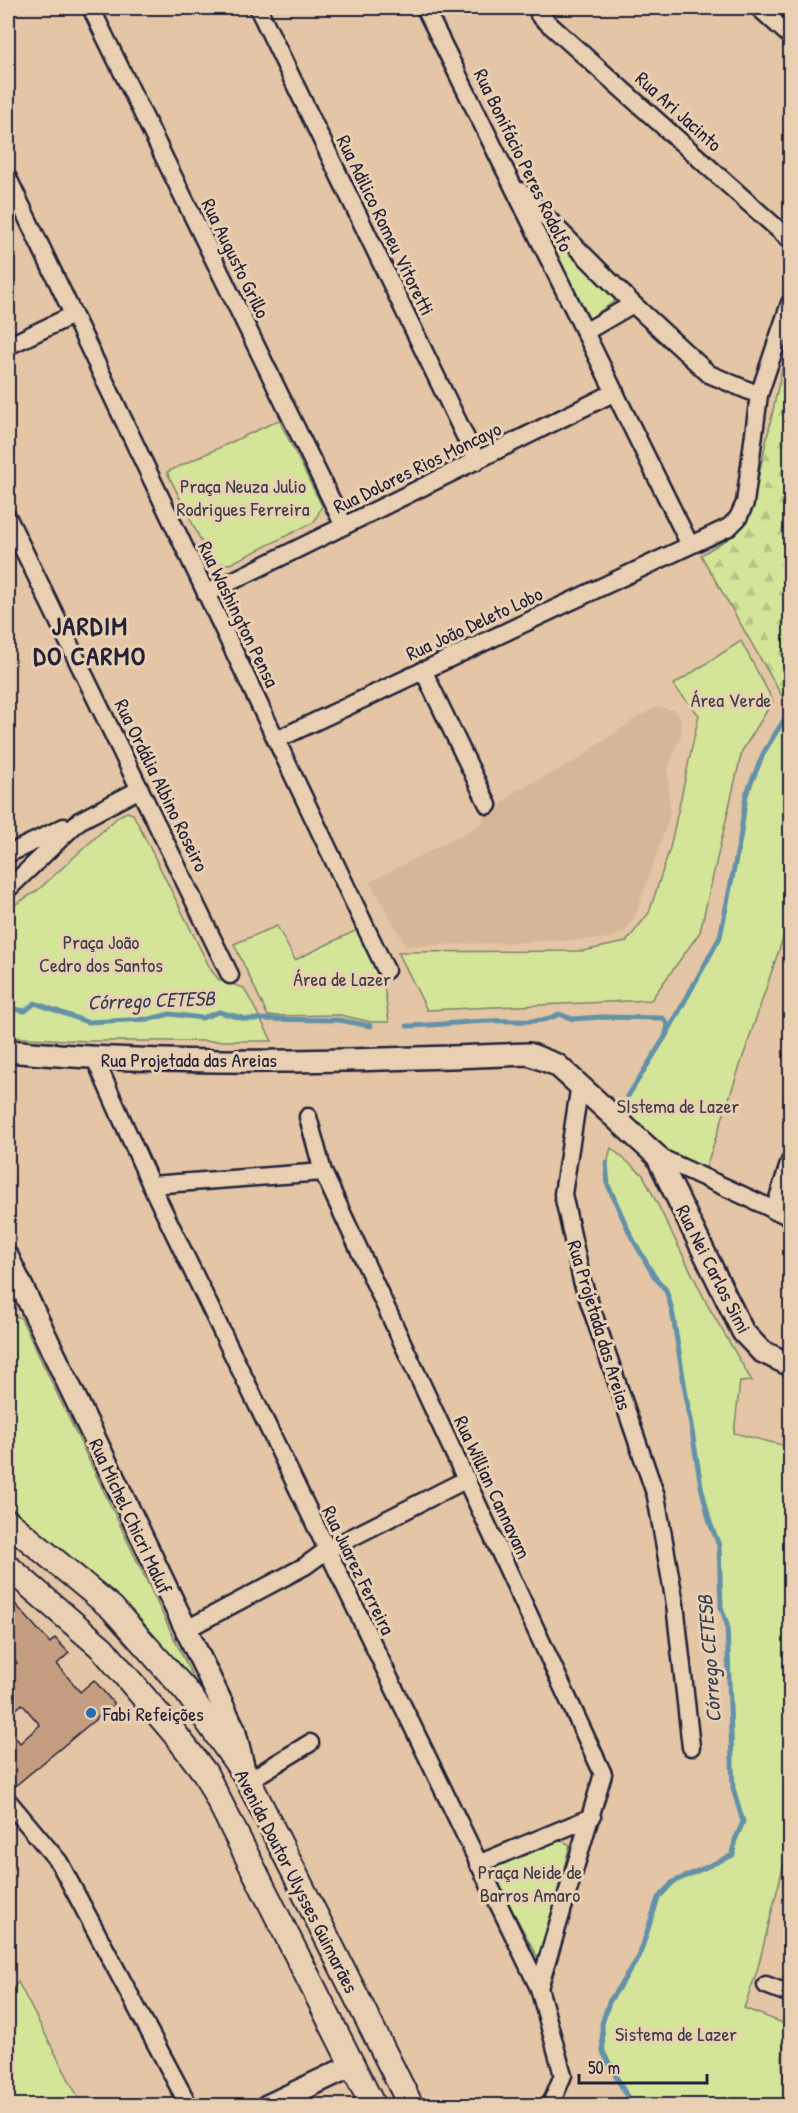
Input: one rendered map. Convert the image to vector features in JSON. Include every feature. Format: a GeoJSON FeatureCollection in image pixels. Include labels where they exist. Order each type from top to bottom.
{"type":"FeatureCollection","features":[{"type":"Feature","properties":{"kind":"main road","name":"Avenida Doutor Ulysses Guimarães"},"geometry":{"type":"LineString","coordinates":[[8,1522],[112,1608],[187,1692],[247,1778],[411,2106]]}},
{"type":"Feature","properties":{"kind":"main road","name":"Avenida Doutor Ulysses Guimarães"},"geometry":{"type":"LineString","coordinates":[[8,1567],[102,1648],[205,1773],[373,2106]]}},
{"type":"Feature","properties":{"kind":"street","name":"Rua Augusto Grillo"},"geometry":{"type":"LineString","coordinates":[[91,8],[344,526]]}},
{"type":"Feature","properties":{"kind":"street","name":"Rua Adilico Romeu Vitoretti"},"geometry":{"type":"LineString","coordinates":[[258,8],[477,461]]}},
{"type":"Feature","properties":{"kind":"street","name":"Rua Bonifácio Peres Rodolfo"},"geometry":{"type":"LineString","coordinates":[[425,8],[689,543]]}},
{"type":"Feature","properties":{"kind":"street"},"geometry":{"type":"LineString","coordinates":[[759,8],[790,36]]}},
{"type":"Feature","properties":{"kind":"street","name":"Rua Ari Jacinto"},"geometry":{"type":"LineString","coordinates":[[539,15],[790,240]]}},
{"type":"Feature","properties":{"kind":"street","name":"Rua Washington Pensa"},"geometry":{"type":"LineString","coordinates":[[8,178],[386,970]]}},
{"type":"Feature","properties":{"kind":"street"},"geometry":{"type":"LineString","coordinates":[[511,181],[633,304],[709,374],[759,394],[790,303]]}},
{"type":"Feature","properties":{"kind":"street"},"geometry":{"type":"LineString","coordinates":[[585,332],[633,304]]}},
{"type":"Feature","properties":{"kind":"street"},"geometry":{"type":"LineString","coordinates":[[8,346],[73,315]]}},
{"type":"Feature","properties":{"kind":"street","name":"Rua Dolores Rios Moncayo"},"geometry":{"type":"LineString","coordinates":[[206,594],[615,392]]}},
{"type":"Feature","properties":{"kind":"street","name":"Rua João Deleto Lobo"},"geometry":{"type":"LineString","coordinates":[[276,740],[689,543],[729,527],[738,518],[745,503],[759,394]]}},
{"type":"Feature","properties":{"kind":"street","name":"Rua Ordália Albino Roseiro"},"geometry":{"type":"LineString","coordinates":[[8,518],[230,975]]}},
{"type":"Feature","properties":{"kind":"street"},"geometry":{"type":"LineString","coordinates":[[423,670],[488,806]]}},
{"type":"Feature","properties":{"kind":"street"},"geometry":{"type":"LineString","coordinates":[[8,854],[140,789]]}},
{"type":"Feature","properties":{"kind":"street"},"geometry":{"type":"LineString","coordinates":[[8,888],[79,821]]}},
{"type":"Feature","properties":{"kind":"street","name":"Rua Projetada das Areias"},"geometry":{"type":"LineString","coordinates":[[8,1051],[95,1059],[394,1060],[528,1054],[557,1065],[580,1084],[563,1194],[582,1281],[656,1496],[675,1604],[692,1747]]}},
{"type":"Feature","properties":{"kind":"street","name":"Rua Juarez Ferreira"},"geometry":{"type":"LineString","coordinates":[[95,1059],[151,1185],[539,1988],[563,2075],[552,2104]]}},
{"type":"Feature","properties":{"kind":"street"},"geometry":{"type":"LineString","coordinates":[[580,1084],[652,1152],[790,1217]]}},
{"type":"Feature","properties":{"kind":"street","name":"Rua Willian Cannavam"},"geometry":{"type":"LineString","coordinates":[[308,1117],[323,1173],[603,1774],[539,1988]]}},
{"type":"Feature","properties":{"kind":"street","name":"Rua Nei Carlos Simi"},"geometry":{"type":"LineString","coordinates":[[652,1152],[743,1332],[761,1351],[790,1365]]}},
{"type":"Feature","properties":{"kind":"street"},"geometry":{"type":"LineString","coordinates":[[774,1211],[790,1161]]}},
{"type":"Feature","properties":{"kind":"street"},"geometry":{"type":"LineString","coordinates":[[151,1185],[323,1173]]}},
{"type":"Feature","properties":{"kind":"street","name":"Rua Michel Chicri Maluf"},"geometry":{"type":"LineString","coordinates":[[10,1270],[234,1729],[247,1778]]}},
{"type":"Feature","properties":{"kind":"street"},"geometry":{"type":"LineString","coordinates":[[185,1630],[305,1566],[327,1550],[467,1479]]}},
{"type":"Feature","properties":{"kind":"street"},"geometry":{"type":"LineString","coordinates":[[247,1778],[310,1743]]}},
{"type":"Feature","properties":{"kind":"street"},"geometry":{"type":"LineString","coordinates":[[8,1801],[59,1862],[189,2106]]}},
{"type":"Feature","properties":{"kind":"street"},"geometry":{"type":"LineString","coordinates":[[478,1864],[592,1816]]}},
{"type":"Feature","properties":{"kind":"street"},"geometry":{"type":"LineString","coordinates":[[766,1985],[790,1994]]}},
{"type":"Feature","properties":{"kind":"street"},"geometry":{"type":"LineString","coordinates":[[267,2106],[353,2065]]}},
{"type":"Feature","properties":{"kind":"shaded area"},"geometry":{"type":"Polygon","coordinates":[[[658,707],[674,710],[681,718],[681,735],[668,768],[670,815],[636,914],[625,932],[607,939],[406,946],[370,882],[476,827],[484,822],[482,816],[493,812],[516,791],[574,762],[639,716],[658,707]]]}},
{"type":"Feature","properties":{"kind":"green space"},"geometry":{"type":"Polygon","coordinates":[[[540,223],[619,298],[585,322],[540,223]]]}},
{"type":"Feature","properties":{"kind":"green space"},"geometry":{"type":"Polygon","coordinates":[[[790,332],[790,710],[701,555],[736,534],[750,516],[790,332]]]}},
{"type":"Feature","properties":{"kind":"green space","name":"Praça Neuza Julio Rodrigues Ferreira"},"geometry":{"type":"Polygon","coordinates":[[[279,420],[322,506],[314,522],[230,564],[212,563],[167,472],[279,420]]]}},
{"type":"Feature","properties":{"kind":"green space","name":"Área Verde"},"geometry":{"type":"Polygon","coordinates":[[[741,641],[773,701],[742,751],[700,932],[651,1000],[427,1010],[398,952],[583,951],[626,942],[649,913],[670,848],[699,715],[673,685],[741,641]]]}},
{"type":"Feature","properties":{"kind":"green space","name":"SIstema de Lazer"},"geometry":{"type":"Polygon","coordinates":[[[790,709],[790,917],[705,1170],[681,1162],[622,1117],[628,1096],[665,1037],[720,937],[740,839],[746,795],[764,752],[790,709]]]}},
{"type":"Feature","properties":{"kind":"green space","name":"Praça João Cedro dos Santos"},"geometry":{"type":"Polygon","coordinates":[[[127,812],[133,814],[211,970],[219,980],[244,988],[272,1041],[87,1041],[8,1037],[8,909],[37,891],[119,816],[127,812]]]}},
{"type":"Feature","properties":{"kind":"green space","name":"Área de Lazer"},"geometry":{"type":"Polygon","coordinates":[[[277,926],[295,960],[359,929],[383,978],[389,1022],[371,1022],[340,1015],[268,1016],[234,944],[277,926]]]}},
{"type":"Feature","properties":{"kind":"green space","name":"Sistema de Lazer"},"geometry":{"type":"Polygon","coordinates":[[[611,1148],[643,1175],[708,1306],[752,1381],[740,1382],[734,1433],[790,1447],[790,1839],[757,1971],[744,2008],[788,2025],[782,2058],[784,2105],[632,2105],[603,2052],[602,2024],[609,2002],[639,1957],[658,1898],[673,1882],[733,1855],[735,1840],[743,1822],[733,1788],[727,1624],[721,1607],[719,1545],[710,1523],[701,1486],[672,1310],[664,1291],[618,1211],[610,1190],[608,1169],[611,1148]]]}},
{"type":"Feature","properties":{"kind":"green space"},"geometry":{"type":"Polygon","coordinates":[[[8,1313],[21,1318],[195,1682],[191,1682],[131,1611],[8,1507],[8,1313]]]}},
{"type":"Feature","properties":{"kind":"green space","name":"Praça Neide de Barros Amaro"},"geometry":{"type":"Polygon","coordinates":[[[561,1840],[570,1845],[539,1960],[494,1876],[494,1865],[561,1840]]]}},
{"type":"Feature","properties":{"kind":"green space"},"geometry":{"type":"Polygon","coordinates":[[[18,1982],[82,2105],[8,2105],[8,1995],[18,1982]]]}},
{"type":"Feature","properties":{"kind":"building"},"geometry":{"type":"Polygon","coordinates":[[[8,1596],[50,1643],[55,1638],[69,1653],[57,1664],[80,1692],[94,1680],[114,1704],[9,1791],[8,1728],[20,1743],[40,1725],[22,1704],[8,1717],[8,1671],[17,1663],[8,1653],[8,1596]]]}},
{"type":"Feature","properties":{"kind":"waterway"},"geometry":{"type":"LineString","coordinates":[[790,531],[785,562],[786,595],[790,614]]}},
{"type":"Feature","properties":{"kind":"waterway"},"geometry":{"type":"LineString","coordinates":[[665,1037],[720,937],[740,839],[746,795],[764,752],[790,710]]}},
{"type":"Feature","properties":{"kind":"waterway","name":"Córrego CETESB"},"geometry":{"type":"LineString","coordinates":[[8,1008],[25,1011],[35,1003],[87,1022],[150,1019],[170,1014],[202,1018],[219,1012],[246,1019],[339,1020],[371,1026]]}},
{"type":"Feature","properties":{"kind":"waterway","name":"Córrego CETESB"},"geometry":{"type":"LineString","coordinates":[[407,1026],[534,1021],[559,1014],[573,1019],[663,1018],[668,1025],[665,1037],[628,1096]]}},
{"type":"Feature","properties":{"kind":"waterway","name":"Córrego CETESB"},"geometry":{"type":"LineString","coordinates":[[606,1163],[608,1185],[631,1236],[654,1276],[666,1290],[672,1310],[701,1486],[710,1523],[719,1545],[721,1607],[727,1624],[733,1788],[743,1822],[735,1840],[733,1855],[673,1882],[658,1898],[639,1957],[609,2002],[602,2024],[603,2052],[632,2106]]}},
{"type":"Feature","properties":{"kind":"place","name":"Fabi Refeições"},"geometry":{"type":"Point","coordinates":[91,1713]}},
{"type":"Feature","properties":{"kind":"district","name":"JARDIM DO CARMO"},"geometry":{"type":"Point","coordinates":[90,640]}}]}
